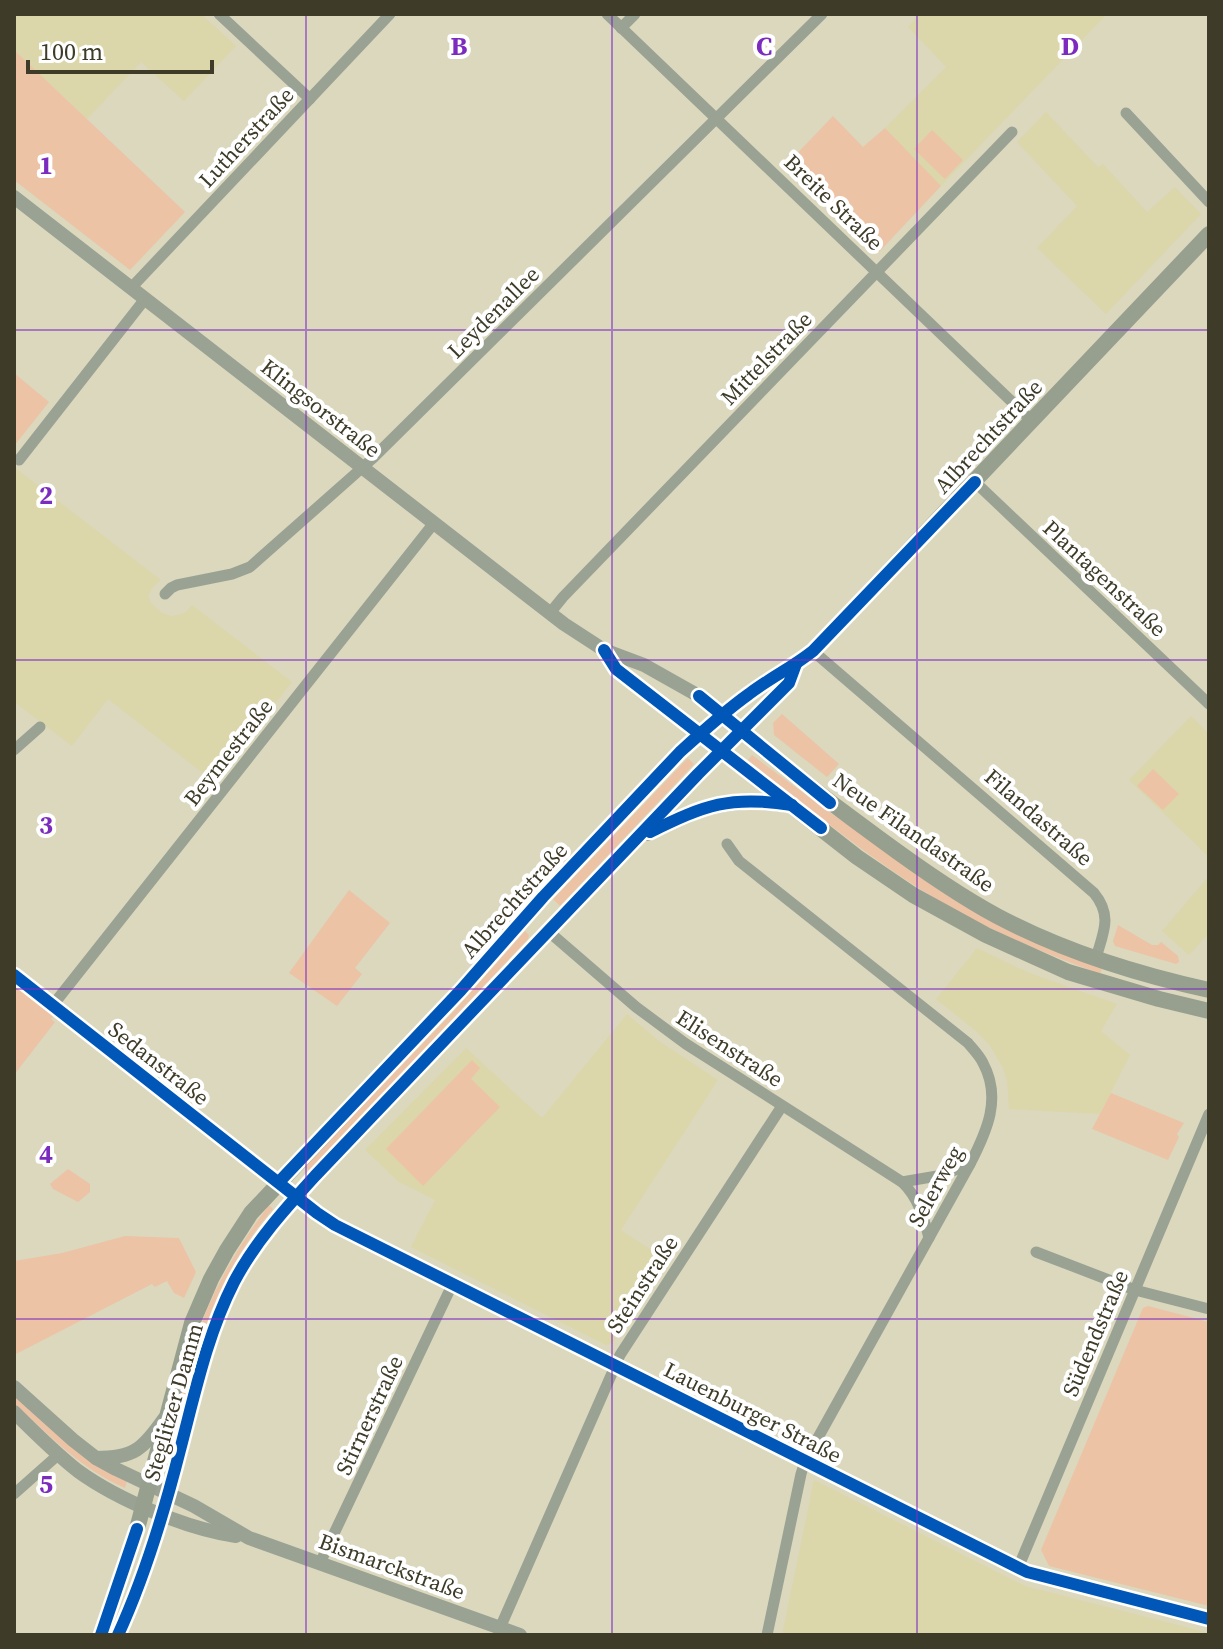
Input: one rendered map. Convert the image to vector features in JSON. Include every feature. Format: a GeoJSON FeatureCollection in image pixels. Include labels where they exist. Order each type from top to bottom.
{"type":"FeatureCollection","features":[{"type":"Feature","properties":{"kind":"main road","name":"Albrechtstraße"},"geometry":{"type":"LineString","coordinates":[[279,1182],[450,1001],[520,921],[700,734],[749,694],[813,651],[1209,234]]}},
{"type":"Feature","properties":{"kind":"main road","name":"Albrechtstraße"},"geometry":{"type":"LineString","coordinates":[[296,1196],[789,683],[796,664]]}},
{"type":"Feature","properties":{"kind":"main road","name":"Neue Filandastraße"},"geometry":{"type":"LineString","coordinates":[[723,715],[830,803],[928,874],[997,916],[1096,958]]}},
{"type":"Feature","properties":{"kind":"main road","name":"Neue Filandastraße"},"geometry":{"type":"LineString","coordinates":[[700,734],[857,857],[913,895],[1007,945],[1068,972],[1209,1011]]}},
{"type":"Feature","properties":{"kind":"main road"},"geometry":{"type":"LineString","coordinates":[[636,839],[684,815],[721,803],[774,802],[793,806]]}},
{"type":"Feature","properties":{"kind":"main road"},"geometry":{"type":"LineString","coordinates":[[520,921],[545,935]]}},
{"type":"Feature","properties":{"kind":"main road"},"geometry":{"type":"LineString","coordinates":[[1096,958],[1209,990]]}},
{"type":"Feature","properties":{"kind":"main road","name":"Steglitzer Damm"},"geometry":{"type":"LineString","coordinates":[[101,1635],[143,1506],[192,1323],[234,1237],[279,1182]]}},
{"type":"Feature","properties":{"kind":"main road","name":"Steglitzer Damm"},"geometry":{"type":"LineString","coordinates":[[118,1635],[162,1514],[218,1316],[235,1279],[258,1242],[296,1196]]}},
{"type":"Feature","properties":{"kind":"street"},"geometry":{"type":"LineString","coordinates":[[219,14],[310,99]]}},
{"type":"Feature","properties":{"kind":"street","name":"Lutherstraße"},"geometry":{"type":"LineString","coordinates":[[131,288],[390,14]]}},
{"type":"Feature","properties":{"kind":"street","name":"Breite Straße"},"geometry":{"type":"LineString","coordinates":[[607,14],[1032,421]]}},
{"type":"Feature","properties":{"kind":"street"},"geometry":{"type":"LineString","coordinates":[[621,28],[635,14]]}},
{"type":"Feature","properties":{"kind":"street","name":"Leydenallee"},"geometry":{"type":"LineString","coordinates":[[165,594],[177,585],[232,574],[250,567],[363,468],[822,14]]}},
{"type":"Feature","properties":{"kind":"street"},"geometry":{"type":"LineString","coordinates":[[1126,113],[1209,202]]}},
{"type":"Feature","properties":{"kind":"street","name":"Mittelstraße"},"geometry":{"type":"LineString","coordinates":[[550,613],[1012,132]]}},
{"type":"Feature","properties":{"kind":"street","name":"Klingsorstraße"},"geometry":{"type":"LineString","coordinates":[[14,197],[550,613],[604,650],[644,665],[699,696],[723,715]]}},
{"type":"Feature","properties":{"kind":"street"},"geometry":{"type":"LineString","coordinates":[[19,460],[145,299]]}},
{"type":"Feature","properties":{"kind":"street","name":"Plantagenstraße"},"geometry":{"type":"LineString","coordinates":[[975,482],[1209,704]]}},
{"type":"Feature","properties":{"kind":"street","name":"Beymestraße"},"geometry":{"type":"LineString","coordinates":[[53,1005],[434,523]]}},
{"type":"Feature","properties":{"kind":"street","name":"Klingsorstraße"},"geometry":{"type":"LineString","coordinates":[[604,650],[616,669],[700,734]]}},
{"type":"Feature","properties":{"kind":"street","name":"Filandastraße"},"geometry":{"type":"LineString","coordinates":[[813,651],[1094,893],[1106,916],[1096,958]]}},
{"type":"Feature","properties":{"kind":"street"},"geometry":{"type":"LineString","coordinates":[[14,750],[40,727]]}},
{"type":"Feature","properties":{"kind":"street","name":"Selerweg"},"geometry":{"type":"LineString","coordinates":[[727,844],[739,861],[968,1043],[983,1062],[993,1105],[985,1136],[805,1461],[767,1635]]}},
{"type":"Feature","properties":{"kind":"street","name":"Elisenstraße"},"geometry":{"type":"LineString","coordinates":[[545,935],[686,1044],[902,1182],[915,1197],[929,1238]]}},
{"type":"Feature","properties":{"kind":"street","name":"Sedanstraße"},"geometry":{"type":"LineString","coordinates":[[14,975],[296,1196]]}},
{"type":"Feature","properties":{"kind":"street","name":"Steinstraße"},"geometry":{"type":"LineString","coordinates":[[500,1628],[620,1353],[782,1106]]}},
{"type":"Feature","properties":{"kind":"street","name":"Südendstraße"},"geometry":{"type":"LineString","coordinates":[[1018,1568],[1209,1114]]}},
{"type":"Feature","properties":{"kind":"street"},"geometry":{"type":"LineString","coordinates":[[902,1182],[943,1175],[970,1164]]}},
{"type":"Feature","properties":{"kind":"street","name":"Lauenburger Straße"},"geometry":{"type":"LineString","coordinates":[[296,1196],[335,1225],[1018,1568],[1209,1619]]}},
{"type":"Feature","properties":{"kind":"street"},"geometry":{"type":"LineString","coordinates":[[1036,1252],[1135,1290],[1209,1309]]}},
{"type":"Feature","properties":{"kind":"street","name":"Stirnerstraße"},"geometry":{"type":"LineString","coordinates":[[320,1563],[453,1283]]}},
{"type":"Feature","properties":{"kind":"street","name":"Bismarckstraße"},"geometry":{"type":"LineString","coordinates":[[14,1387],[96,1458],[194,1506],[249,1538]]}},
{"type":"Feature","properties":{"kind":"street","name":"Bismarckstraße"},"geometry":{"type":"LineString","coordinates":[[14,1412],[58,1455],[95,1483],[143,1506],[185,1524],[249,1538],[520,1635]]}},
{"type":"Feature","properties":{"kind":"street"},"geometry":{"type":"LineString","coordinates":[[96,1458],[123,1456],[142,1447],[168,1412]]}},
{"type":"Feature","properties":{"kind":"street"},"geometry":{"type":"LineString","coordinates":[[14,1494],[58,1455]]}},
{"type":"Feature","properties":{"kind":"shaded area"},"geometry":{"type":"Polygon","coordinates":[[[14,14],[201,14],[236,46],[184,101],[141,62],[87,119],[14,50],[14,14]]]}},
{"type":"Feature","properties":{"kind":"shaded area"},"geometry":{"type":"Polygon","coordinates":[[[920,14],[1107,14],[941,186],[885,128],[946,67],[908,27],[920,14]]]}},
{"type":"Feature","properties":{"kind":"shaded area"},"geometry":{"type":"Polygon","coordinates":[[[14,50],[185,212],[130,270],[14,180],[14,50]]]}},
{"type":"Feature","properties":{"kind":"shaded area"},"geometry":{"type":"Polygon","coordinates":[[[1046,112],[1098,167],[1103,164],[1147,212],[1175,187],[1201,214],[1106,314],[1037,248],[1077,206],[1017,142],[1046,112]]]}},
{"type":"Feature","properties":{"kind":"shaded area"},"geometry":{"type":"Polygon","coordinates":[[[833,116],[863,147],[885,128],[941,186],[879,252],[787,164],[833,116]]]}},
{"type":"Feature","properties":{"kind":"shaded area"},"geometry":{"type":"Polygon","coordinates":[[[932,130],[963,160],[945,179],[914,149],[932,130]]]}},
{"type":"Feature","properties":{"kind":"shaded area"},"geometry":{"type":"Polygon","coordinates":[[[14,373],[49,402],[14,446],[14,373]]]}},
{"type":"Feature","properties":{"kind":"shaded area"},"geometry":{"type":"Polygon","coordinates":[[[14,467],[161,580],[148,596],[162,613],[178,615],[192,605],[292,682],[214,782],[108,699],[72,746],[14,702],[14,467]]]}},
{"type":"Feature","properties":{"kind":"shaded area"},"geometry":{"type":"Polygon","coordinates":[[[782,714],[839,764],[827,777],[774,735],[773,723],[782,714]]]}},
{"type":"Feature","properties":{"kind":"shaded area"},"geometry":{"type":"Polygon","coordinates":[[[1191,716],[1209,734],[1209,857],[1129,780],[1191,716]]]}},
{"type":"Feature","properties":{"kind":"shaded area"},"geometry":{"type":"Polygon","coordinates":[[[752,755],[859,831],[1103,967],[1100,974],[1012,938],[933,897],[825,821],[748,760],[752,755]]]}},
{"type":"Feature","properties":{"kind":"shaded area"},"geometry":{"type":"Polygon","coordinates":[[[688,758],[694,764],[560,906],[553,899],[688,758]]]}},
{"type":"Feature","properties":{"kind":"shaded area"},"geometry":{"type":"Polygon","coordinates":[[[1153,769],[1179,794],[1163,810],[1137,786],[1153,769]]]}},
{"type":"Feature","properties":{"kind":"shaded area"},"geometry":{"type":"Polygon","coordinates":[[[1209,876],[1209,933],[1189,955],[1162,931],[1209,876]]]}},
{"type":"Feature","properties":{"kind":"shaded area"},"geometry":{"type":"Polygon","coordinates":[[[349,890],[390,923],[355,968],[362,974],[337,1006],[289,973],[349,890]]]}},
{"type":"Feature","properties":{"kind":"shaded area"},"geometry":{"type":"Polygon","coordinates":[[[1118,925],[1152,945],[1161,942],[1178,956],[1179,962],[1176,964],[1115,946],[1113,941],[1118,925]]]}},
{"type":"Feature","properties":{"kind":"shaded area"},"geometry":{"type":"Polygon","coordinates":[[[525,931],[528,939],[309,1170],[304,1167],[454,1011],[525,931]]]}},
{"type":"Feature","properties":{"kind":"shaded area"},"geometry":{"type":"Polygon","coordinates":[[[977,948],[1027,972],[1117,1004],[1101,1031],[1130,1055],[1100,1114],[1009,1109],[1007,1080],[990,1046],[936,999],[977,948]]]}},
{"type":"Feature","properties":{"kind":"shaded area"},"geometry":{"type":"Polygon","coordinates":[[[14,984],[54,1015],[51,1019],[55,1022],[14,1075],[14,984]]]}},
{"type":"Feature","properties":{"kind":"shaded area"},"geometry":{"type":"Polygon","coordinates":[[[627,1014],[659,1041],[718,1080],[621,1230],[667,1260],[612,1344],[606,1345],[411,1247],[435,1200],[399,1182],[365,1150],[466,1048],[542,1118],[627,1014]]]}},
{"type":"Feature","properties":{"kind":"shaded area"},"geometry":{"type":"Polygon","coordinates":[[[472,1060],[480,1068],[471,1079],[500,1107],[423,1186],[386,1149],[472,1060]]]}},
{"type":"Feature","properties":{"kind":"shaded area"},"geometry":{"type":"Polygon","coordinates":[[[1111,1093],[1184,1123],[1168,1160],[1092,1129],[1111,1093]]]}},
{"type":"Feature","properties":{"kind":"shaded area"},"geometry":{"type":"Polygon","coordinates":[[[68,1169],[90,1184],[90,1192],[78,1202],[53,1189],[50,1184],[68,1169]]]}},
{"type":"Feature","properties":{"kind":"shaded area"},"geometry":{"type":"Polygon","coordinates":[[[269,1205],[273,1209],[233,1265],[219,1294],[197,1354],[171,1451],[167,1450],[189,1363],[206,1312],[234,1257],[269,1205]]]}},
{"type":"Feature","properties":{"kind":"shaded area"},"geometry":{"type":"Polygon","coordinates":[[[125,1236],[179,1238],[196,1272],[184,1298],[174,1293],[167,1281],[155,1287],[152,1284],[14,1355],[14,1261],[62,1253],[125,1236]]]}},
{"type":"Feature","properties":{"kind":"shaded area"},"geometry":{"type":"Polygon","coordinates":[[[1148,1306],[1209,1322],[1209,1606],[1049,1566],[1041,1550],[1143,1308],[1148,1306]]]}},
{"type":"Feature","properties":{"kind":"shaded area"},"geometry":{"type":"Polygon","coordinates":[[[14,1395],[80,1454],[127,1481],[125,1488],[94,1471],[66,1450],[14,1403],[14,1395]]]}},
{"type":"Feature","properties":{"kind":"shaded area"},"geometry":{"type":"Polygon","coordinates":[[[814,1480],[1025,1586],[1209,1635],[782,1635],[814,1480]]]}},
{"type":"Feature","properties":{"kind":"cycle path"},"geometry":{"type":"LineString","coordinates":[[279,1182],[680,752],[757,688],[813,651],[975,482]]}},
{"type":"Feature","properties":{"kind":"cycle path"},"geometry":{"type":"LineString","coordinates":[[604,650],[616,669],[821,828]]}},
{"type":"Feature","properties":{"kind":"cycle path"},"geometry":{"type":"LineString","coordinates":[[118,1635],[160,1521],[209,1343],[234,1282],[251,1253],[315,1176],[698,774],[789,683],[796,664]]}},
{"type":"Feature","properties":{"kind":"cycle path"},"geometry":{"type":"LineString","coordinates":[[699,696],[830,803]]}},
{"type":"Feature","properties":{"kind":"cycle path"},"geometry":{"type":"LineString","coordinates":[[650,832],[718,805],[751,801],[792,805]]}},
{"type":"Feature","properties":{"kind":"cycle path"},"geometry":{"type":"LineString","coordinates":[[14,975],[335,1225],[1027,1572],[1209,1619]]}},
{"type":"Feature","properties":{"kind":"cycle path"},"geometry":{"type":"LineString","coordinates":[[101,1635],[137,1529]]}}]}
